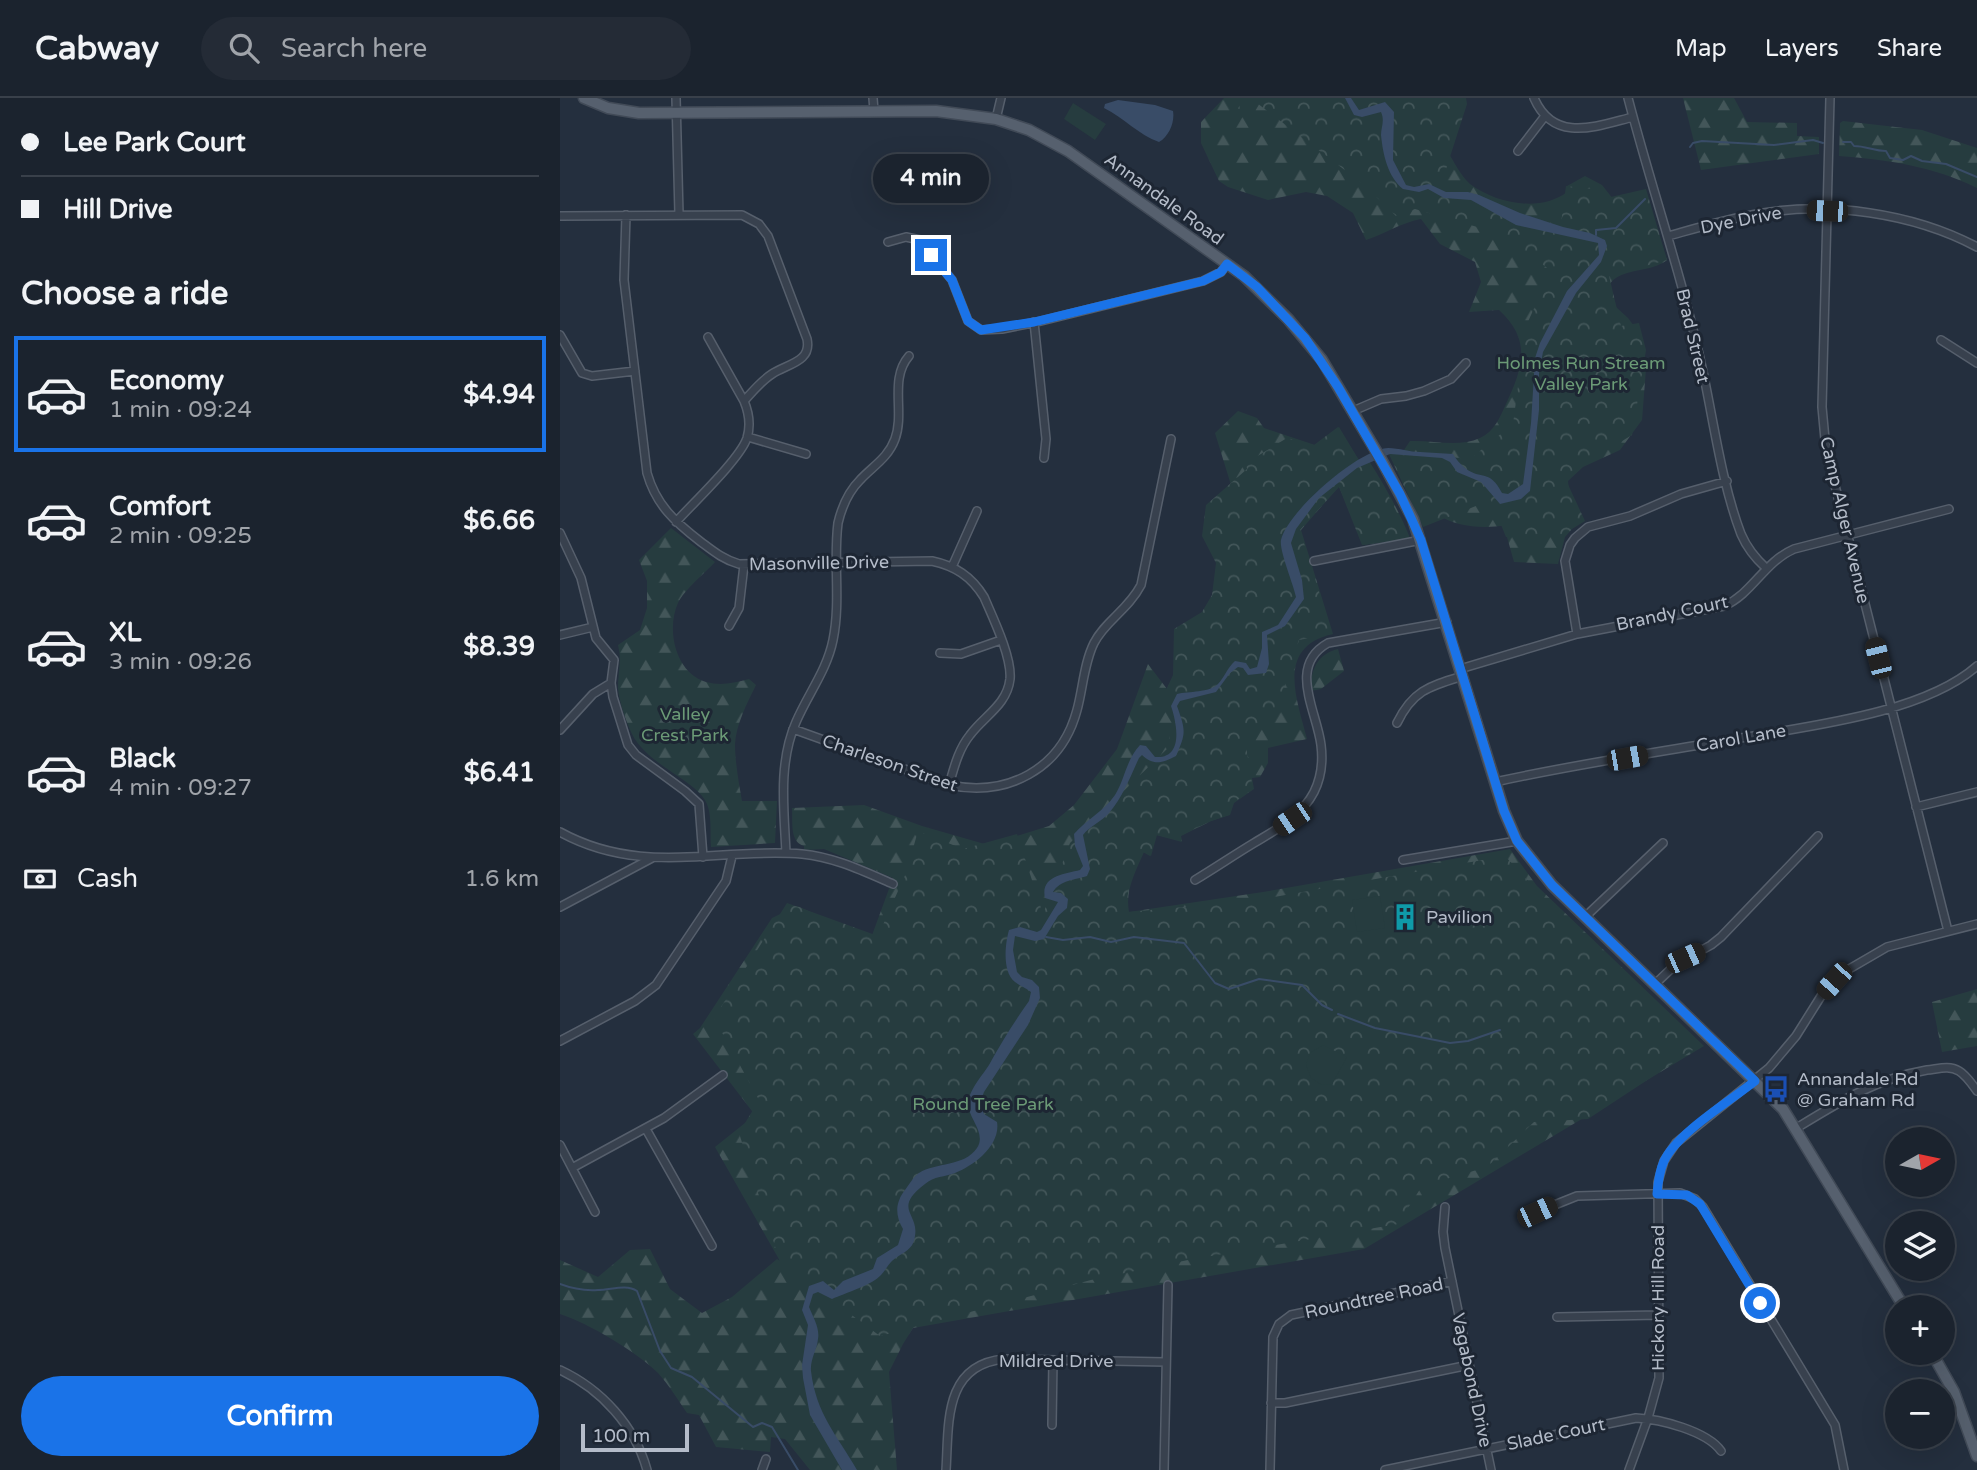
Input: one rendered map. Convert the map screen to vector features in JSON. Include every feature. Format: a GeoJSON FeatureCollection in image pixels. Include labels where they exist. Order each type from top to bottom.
{"type":"FeatureCollection","features":[{"type":"Feature","properties":{"kind":"main road","name":"Annandale Road"},"geometry":{"type":"LineString","coordinates":[[583,98],[621,111],[949,111],[996,119],[1029,130],[1068,151],[1257,287],[1305,338],[1327,368],[1413,519],[1504,811],[1517,841],[1536,868],[1585,918],[1783,1109],[1897,1295]]}},
{"type":"Feature","properties":{"kind":"main road"},"geometry":{"type":"LineString","coordinates":[[1939,1365],[1954,1392],[1977,1456]]}},
{"type":"Feature","properties":{"kind":"street"},"geometry":{"type":"LineString","coordinates":[[676,98],[679,215]]}},
{"type":"Feature","properties":{"kind":"street"},"geometry":{"type":"LineString","coordinates":[[873,98],[874,111]]}},
{"type":"Feature","properties":{"kind":"street"},"geometry":{"type":"LineString","coordinates":[[996,119],[1001,98]]}},
{"type":"Feature","properties":{"kind":"street"},"geometry":{"type":"LineString","coordinates":[[1534,98],[1545,116],[1560,125],[1579,129],[1633,117]]}},
{"type":"Feature","properties":{"kind":"street","name":"Brad Street"},"geometry":{"type":"LineString","coordinates":[[1628,98],[1668,236],[1703,372],[1710,415],[1745,543],[1766,568]]}},
{"type":"Feature","properties":{"kind":"street","name":"Camp Alger Avenue"},"geometry":{"type":"LineString","coordinates":[[1830,98],[1822,417],[1829,464],[1948,931]]}},
{"type":"Feature","properties":{"kind":"street"},"geometry":{"type":"LineString","coordinates":[[1518,151],[1545,116]]}},
{"type":"Feature","properties":{"kind":"street","name":"Dye Drive"},"geometry":{"type":"LineString","coordinates":[[1668,236],[1759,213],[1786,210],[1853,211],[1900,218],[1946,233],[1977,247]]}},
{"type":"Feature","properties":{"kind":"street"},"geometry":{"type":"LineString","coordinates":[[560,216],[736,214],[759,223],[768,236],[807,339],[808,349],[802,358],[772,373],[744,401]]}},
{"type":"Feature","properties":{"kind":"street","name":"Masonville Drive"},"geometry":{"type":"LineString","coordinates":[[626,215],[624,280],[635,371],[650,484],[662,507],[676,522],[721,557],[744,565],[932,561],[953,567]]}},
{"type":"Feature","properties":{"kind":"street"},"geometry":{"type":"LineString","coordinates":[[888,242],[906,237],[920,240],[952,280],[964,314],[975,328],[988,331],[1203,281],[1221,272],[1227,264]]}},
{"type":"Feature","properties":{"kind":"street"},"geometry":{"type":"LineString","coordinates":[[1034,322],[1046,439],[1044,458]]}},
{"type":"Feature","properties":{"kind":"street"},"geometry":{"type":"LineString","coordinates":[[560,335],[582,373],[592,376],[635,371]]}},
{"type":"Feature","properties":{"kind":"street"},"geometry":{"type":"LineString","coordinates":[[676,522],[739,453],[748,437],[749,419],[744,401],[708,337]]}},
{"type":"Feature","properties":{"kind":"street"},"geometry":{"type":"LineString","coordinates":[[1941,340],[1977,363]]}},
{"type":"Feature","properties":{"kind":"street"},"geometry":{"type":"LineString","coordinates":[[786,853],[783,774],[793,729],[822,673],[833,642],[837,610],[838,523],[846,499],[860,480],[888,454],[896,436],[899,374],[909,356]]}},
{"type":"Feature","properties":{"kind":"street"},"geometry":{"type":"LineString","coordinates":[[1353,411],[1381,399],[1424,391],[1451,379],[1466,363]]}},
{"type":"Feature","properties":{"kind":"street"},"geometry":{"type":"LineString","coordinates":[[748,437],[806,454]]}},
{"type":"Feature","properties":{"kind":"street","name":"Charleson Street"},"geometry":{"type":"LineString","coordinates":[[793,729],[949,785],[977,790],[993,789],[1018,781],[1049,759],[1066,736],[1077,711],[1093,645],[1105,627],[1129,605],[1142,584],[1171,439]]}},
{"type":"Feature","properties":{"kind":"street"},"geometry":{"type":"LineString","coordinates":[[1577,634],[1565,561],[1574,538],[1588,527],[1630,516],[1681,494],[1727,481]]}},
{"type":"Feature","properties":{"kind":"street","name":"Brandy Court"},"geometry":{"type":"LineString","coordinates":[[1397,723],[1417,694],[1462,672],[1577,634],[1724,606],[1744,594],[1774,560],[1794,549],[1949,509]]}},
{"type":"Feature","properties":{"kind":"street"},"geometry":{"type":"LineString","coordinates":[[949,785],[961,748],[999,706],[1008,690],[1010,671],[1001,640],[978,587],[963,572],[953,567],[977,511]]}},
{"type":"Feature","properties":{"kind":"street"},"geometry":{"type":"LineString","coordinates":[[561,537],[581,578],[600,645],[614,660],[611,683],[613,697],[631,750],[699,804],[703,857]]}},
{"type":"Feature","properties":{"kind":"street"},"geometry":{"type":"LineString","coordinates":[[1314,561],[1421,540]]}},
{"type":"Feature","properties":{"kind":"street"},"geometry":{"type":"LineString","coordinates":[[729,626],[739,608],[744,565]]}},
{"type":"Feature","properties":{"kind":"street"},"geometry":{"type":"LineString","coordinates":[[1195,880],[1292,819],[1306,805],[1315,790],[1322,766],[1321,746],[1306,683],[1307,668],[1320,648],[1328,643],[1447,622]]}},
{"type":"Feature","properties":{"kind":"street"},"geometry":{"type":"LineString","coordinates":[[560,635],[593,627]]}},
{"type":"Feature","properties":{"kind":"street"},"geometry":{"type":"LineString","coordinates":[[940,653],[961,654],[1001,640]]}},
{"type":"Feature","properties":{"kind":"street","name":"Carol Lane"},"geometry":{"type":"LineString","coordinates":[[1495,782],[1836,721],[1941,691],[1977,666]]}},
{"type":"Feature","properties":{"kind":"street"},"geometry":{"type":"LineString","coordinates":[[560,730],[593,694],[611,683]]}},
{"type":"Feature","properties":{"kind":"street"},"geometry":{"type":"LineString","coordinates":[[1916,807],[1977,792]]}},
{"type":"Feature","properties":{"kind":"street"},"geometry":{"type":"LineString","coordinates":[[560,832],[603,850],[652,858],[786,853],[832,859],[893,884]]}},
{"type":"Feature","properties":{"kind":"street"},"geometry":{"type":"LineString","coordinates":[[1654,984],[1675,965],[1721,937],[1818,836]]}},
{"type":"Feature","properties":{"kind":"street"},"geometry":{"type":"LineString","coordinates":[[1403,860],[1517,841]]}},
{"type":"Feature","properties":{"kind":"street"},"geometry":{"type":"LineString","coordinates":[[1585,918],[1663,843]]}},
{"type":"Feature","properties":{"kind":"street"},"geometry":{"type":"LineString","coordinates":[[560,1041],[635,1001],[656,985],[726,881],[732,856]]}},
{"type":"Feature","properties":{"kind":"street"},"geometry":{"type":"LineString","coordinates":[[560,907],[652,858]]}},
{"type":"Feature","properties":{"kind":"street","name":"Hickory Hill Road"},"geometry":{"type":"LineString","coordinates":[[1629,1470],[1659,1378],[1657,1194],[1664,1161],[1676,1143],[1755,1081],[1783,1053],[1823,993],[1844,972],[1887,947],[1977,924]]}},
{"type":"Feature","properties":{"kind":"street"},"geometry":{"type":"LineString","coordinates":[[1795,1129],[1857,1091],[1910,1073],[1952,1068],[1964,1074],[1977,1091]]}},
{"type":"Feature","properties":{"kind":"street"},"geometry":{"type":"LineString","coordinates":[[572,1168],[646,1129],[723,1075]]}},
{"type":"Feature","properties":{"kind":"street"},"geometry":{"type":"LineString","coordinates":[[646,1129],[712,1246]]}},
{"type":"Feature","properties":{"kind":"street"},"geometry":{"type":"LineString","coordinates":[[560,1145],[595,1212]]}},
{"type":"Feature","properties":{"kind":"street"},"geometry":{"type":"LineString","coordinates":[[1537,1212],[1577,1196],[1687,1195],[1703,1207],[1835,1425],[1844,1470]]}},
{"type":"Feature","properties":{"kind":"street","name":"Vagabond Drive"},"geometry":{"type":"LineString","coordinates":[[1445,1207],[1443,1232],[1491,1470]]}},
{"type":"Feature","properties":{"kind":"street","name":"Roundtree Road"},"geometry":{"type":"LineString","coordinates":[[1269,1470],[1273,1337],[1275,1329],[1284,1319],[1291,1315],[1452,1281]]}},
{"type":"Feature","properties":{"kind":"street"},"geometry":{"type":"LineString","coordinates":[[1164,1470],[1168,1285]]}},
{"type":"Feature","properties":{"kind":"street"},"geometry":{"type":"LineString","coordinates":[[1557,1317],[1659,1315]]}},
{"type":"Feature","properties":{"kind":"street","name":"Mildred Drive"},"geometry":{"type":"LineString","coordinates":[[946,1470],[950,1405],[962,1379],[978,1366],[997,1359],[1166,1362]]}},
{"type":"Feature","properties":{"kind":"street"},"geometry":{"type":"LineString","coordinates":[[1052,1425],[1053,1360]]}},
{"type":"Feature","properties":{"kind":"street"},"geometry":{"type":"LineString","coordinates":[[1271,1403],[1285,1403],[1469,1365]]}},
{"type":"Feature","properties":{"kind":"street"},"geometry":{"type":"LineString","coordinates":[[560,1370],[584,1384],[613,1409],[633,1436],[647,1470]]}},
{"type":"Feature","properties":{"kind":"street","name":"Slade Court"},"geometry":{"type":"LineString","coordinates":[[1385,1470],[1624,1419],[1648,1418],[1704,1437],[1721,1451]]}},
{"type":"Feature","properties":{"kind":"street"},"geometry":{"type":"LineString","coordinates":[[762,1470],[765,1459]]}},
{"type":"Feature","properties":{"kind":"green space","name":"Holmes Run Stream Valley Park"},"geometry":{"type":"Polygon","coordinates":[[[1224,98],[1466,98],[1465,109],[1448,152],[1470,184],[1492,196],[1531,204],[1556,198],[1567,192],[1567,186],[1585,176],[1602,185],[1621,209],[1659,236],[1667,260],[1650,268],[1622,275],[1608,287],[1605,297],[1628,318],[1641,343],[1646,369],[1642,420],[1620,450],[1583,467],[1568,481],[1571,511],[1539,520],[1484,527],[1451,522],[1437,514],[1404,450],[1410,441],[1463,443],[1489,432],[1496,424],[1517,378],[1521,355],[1516,332],[1499,310],[1469,312],[1481,282],[1475,262],[1440,244],[1421,219],[1366,240],[1353,213],[1327,196],[1306,192],[1268,200],[1228,187],[1219,181],[1201,143],[1201,122],[1224,98]]]}},
{"type":"Feature","properties":{"kind":"green space","name":"Holmes Run Stream Valley Park"},"geometry":{"type":"Polygon","coordinates":[[[1243,98],[1466,98],[1467,104],[1438,194],[1560,231],[1566,186],[1599,190],[1602,199],[1646,189],[1667,260],[1609,276],[1621,326],[1639,323],[1646,350],[1632,435],[1564,476],[1585,521],[1565,537],[1506,537],[1491,500],[1423,527],[1388,452],[1460,458],[1465,463],[1513,424],[1526,326],[1551,271],[1505,235],[1415,209],[1396,216],[1363,184],[1253,100],[1235,115],[1243,98]]]}},
{"type":"Feature","properties":{"kind":"green space"},"geometry":{"type":"Polygon","coordinates":[[[1683,98],[1734,98],[1747,122],[1797,123],[1797,136],[1819,137],[1819,154],[1701,170],[1683,98]]]}},
{"type":"Feature","properties":{"kind":"green space"},"geometry":{"type":"Polygon","coordinates":[[[1073,103],[1106,124],[1095,140],[1064,119],[1073,103]]]}},
{"type":"Feature","properties":{"kind":"green space"},"geometry":{"type":"Polygon","coordinates":[[[1843,121],[1922,130],[1977,148],[1977,188],[1944,174],[1910,165],[1839,156],[1840,123],[1843,121]]]}},
{"type":"Feature","properties":{"kind":"green space","name":"Round Tree Park"},"geometry":{"type":"Polygon","coordinates":[[[1238,411],[1257,418],[1264,428],[1315,445],[1339,427],[1360,462],[1369,461],[1410,538],[1363,545],[1339,486],[1301,530],[1333,634],[1315,641],[1303,650],[1297,662],[1294,676],[1296,692],[1307,739],[1268,748],[1268,763],[1260,777],[1252,778],[1254,789],[1234,803],[1230,815],[1181,836],[1182,841],[1157,835],[1151,856],[1144,852],[1134,874],[1128,896],[1129,912],[1263,892],[1510,849],[1537,886],[1704,1046],[1364,1249],[913,1328],[889,1372],[897,1470],[810,1470],[785,1439],[771,1437],[770,1452],[716,1447],[699,1415],[687,1413],[666,1382],[649,1365],[598,1331],[560,1314],[560,1260],[598,1277],[630,1250],[650,1249],[670,1289],[702,1313],[732,1297],[777,1259],[780,1261],[715,1147],[755,1115],[693,1034],[700,1028],[772,918],[797,906],[871,938],[893,878],[824,849],[804,850],[804,846],[799,844],[794,836],[792,808],[864,805],[922,826],[988,845],[1049,826],[1074,805],[1117,749],[1148,664],[1167,689],[1213,595],[1231,485],[1215,433],[1238,411]]]}},
{"type":"Feature","properties":{"kind":"green space","name":"Round Tree Park"},"geometry":{"type":"Polygon","coordinates":[[[1338,427],[1360,462],[1368,462],[1374,471],[1409,539],[1362,545],[1339,487],[1300,530],[1332,634],[1299,640],[1276,714],[1245,740],[1253,789],[1233,803],[1229,815],[1180,836],[1182,842],[1156,835],[1150,856],[1143,852],[1134,874],[1129,889],[1128,912],[1252,901],[1505,856],[1587,944],[1693,1050],[1588,1119],[1534,1122],[1487,1167],[1422,1186],[1398,1224],[1188,1260],[1091,1280],[880,1336],[780,1262],[739,1133],[759,1100],[714,1018],[787,903],[878,936],[906,873],[918,831],[963,849],[1017,834],[1043,914],[1070,843],[1168,748],[1175,703],[1166,690],[1173,675],[1174,629],[1202,612],[1212,595],[1216,563],[1202,536],[1206,505],[1247,469],[1246,463],[1287,438],[1314,445],[1338,427]]]}},
{"type":"Feature","properties":{"kind":"green space","name":"Valley Crest Park"},"geometry":{"type":"Polygon","coordinates":[[[671,528],[715,562],[678,603],[673,625],[676,649],[687,670],[706,682],[722,684],[749,679],[756,685],[737,729],[736,765],[742,801],[777,801],[775,843],[711,847],[710,814],[702,795],[639,745],[623,711],[618,688],[618,645],[640,630],[647,608],[647,581],[639,560],[671,528]]]}},
{"type":"Feature","properties":{"kind":"green space"},"geometry":{"type":"Polygon","coordinates":[[[1507,537],[1565,537],[1558,564],[1514,562],[1507,537]]]}},
{"type":"Feature","properties":{"kind":"green space"},"geometry":{"type":"Polygon","coordinates":[[[1338,649],[1344,671],[1321,689],[1311,691],[1316,664],[1325,655],[1338,649]]]}},
{"type":"Feature","properties":{"kind":"green space"},"geometry":{"type":"Polygon","coordinates":[[[1380,896],[1385,928],[1357,932],[1352,900],[1380,896]]]}},
{"type":"Feature","properties":{"kind":"green space"},"geometry":{"type":"Polygon","coordinates":[[[1977,989],[1977,1046],[1942,1052],[1932,1002],[1977,989]]]}},
{"type":"Feature","properties":{"kind":"green space"},"geometry":{"type":"Polygon","coordinates":[[[1323,1045],[1347,1057],[1332,1084],[1322,1085],[1311,1078],[1306,1065],[1310,1053],[1323,1045]]]}},
{"type":"Feature","properties":{"kind":"water"},"geometry":{"type":"Polygon","coordinates":[[[1345,98],[1351,98],[1359,110],[1385,102],[1394,112],[1393,160],[1406,185],[1414,187],[1429,184],[1446,192],[1479,195],[1520,213],[1590,233],[1605,240],[1607,246],[1601,262],[1576,293],[1543,352],[1530,491],[1521,499],[1500,504],[1481,482],[1457,472],[1450,462],[1442,458],[1390,454],[1357,468],[1319,498],[1296,529],[1291,543],[1302,580],[1304,599],[1285,626],[1267,635],[1269,664],[1266,673],[1248,675],[1243,668],[1238,667],[1216,692],[1180,701],[1177,706],[1184,732],[1176,756],[1158,762],[1150,761],[1142,755],[1139,758],[1114,807],[1083,835],[1090,869],[1087,876],[1064,883],[1053,892],[1061,893],[1068,899],[1067,908],[1058,916],[1044,939],[1035,941],[1015,936],[1013,950],[1017,972],[1039,987],[1040,998],[1028,1025],[984,1092],[980,1103],[984,1114],[997,1122],[995,1139],[978,1160],[955,1173],[932,1179],[915,1192],[908,1205],[915,1228],[914,1241],[877,1279],[832,1299],[818,1292],[813,1294],[809,1307],[818,1335],[811,1371],[817,1400],[828,1424],[857,1470],[842,1470],[810,1415],[803,1378],[802,1365],[808,1325],[802,1310],[809,1286],[823,1281],[834,1290],[843,1281],[873,1269],[877,1258],[898,1245],[903,1229],[897,1214],[898,1204],[915,1177],[926,1170],[965,1158],[977,1148],[980,1135],[969,1111],[969,1098],[1029,1001],[1031,992],[1015,982],[1008,972],[1006,950],[1009,930],[1020,927],[1037,932],[1041,930],[1058,902],[1045,898],[1046,885],[1055,877],[1080,870],[1083,866],[1075,846],[1074,834],[1115,795],[1140,745],[1146,746],[1155,757],[1171,752],[1176,731],[1171,706],[1177,694],[1214,687],[1235,661],[1246,663],[1250,669],[1257,667],[1262,648],[1262,632],[1278,625],[1296,597],[1281,545],[1286,528],[1310,499],[1343,470],[1375,451],[1392,448],[1453,454],[1471,472],[1493,480],[1502,493],[1508,494],[1523,484],[1531,423],[1535,358],[1567,291],[1599,255],[1598,243],[1516,225],[1471,200],[1444,198],[1428,189],[1419,192],[1403,189],[1390,172],[1385,158],[1381,112],[1362,117],[1354,115],[1345,98]]]}},
{"type":"Feature","properties":{"kind":"water"},"geometry":{"type":"Polygon","coordinates":[[[1118,100],[1155,105],[1173,111],[1173,120],[1163,139],[1159,142],[1145,135],[1104,108],[1105,104],[1118,100]]]}},
{"type":"Feature","properties":{"kind":"waterway"},"geometry":{"type":"LineString","coordinates":[[1690,147],[1693,143],[1702,141],[1774,145],[1813,140],[1823,143]]}},
{"type":"Feature","properties":{"kind":"waterway"},"geometry":{"type":"LineString","coordinates":[[1843,142],[1886,151],[1890,158],[1903,160],[1911,156],[1922,161],[1946,164],[1977,177]]}},
{"type":"Feature","properties":{"kind":"waterway"},"geometry":{"type":"LineString","coordinates":[[1596,235],[1596,230],[1616,228],[1645,199]]}},
{"type":"Feature","properties":{"kind":"waterway"},"geometry":{"type":"LineString","coordinates":[[1046,937],[1063,940],[1090,937],[1111,942],[1134,937],[1184,943],[1215,983],[1229,989],[1259,979],[1302,985],[1322,1005],[1332,1010]]}},
{"type":"Feature","properties":{"kind":"waterway"},"geometry":{"type":"LineString","coordinates":[[1338,1014],[1375,1028],[1450,1043],[1468,1041],[1500,1030]]}},
{"type":"Feature","properties":{"kind":"waterway"},"geometry":{"type":"LineString","coordinates":[[560,1284],[584,1290],[623,1288],[637,1291],[660,1351],[671,1368],[692,1377],[753,1427],[762,1423],[772,1427],[798,1470]]}},
{"type":"Feature","properties":{"kind":"place","name":"Pavilion"},"geometry":{"type":"Point","coordinates":[1405,917]}},
{"type":"Feature","properties":{"kind":"place","name":"Annandale Rd @ Graham Rd"},"geometry":{"type":"Point","coordinates":[1776,1089]}},
{"type":"Feature","properties":{"kind":"route"},"geometry":{"type":"LineString","coordinates":[[931,255],[956,287],[968,321],[981,330],[1002,329],[1034,322],[1203,281],[1221,272],[1227,264],[1257,287],[1305,338],[1338,387],[1413,519],[1504,811],[1517,841],[1552,885],[1755,1081],[1676,1143],[1664,1161],[1657,1194],[1687,1195],[1700,1204],[1760,1303]]}}]}
